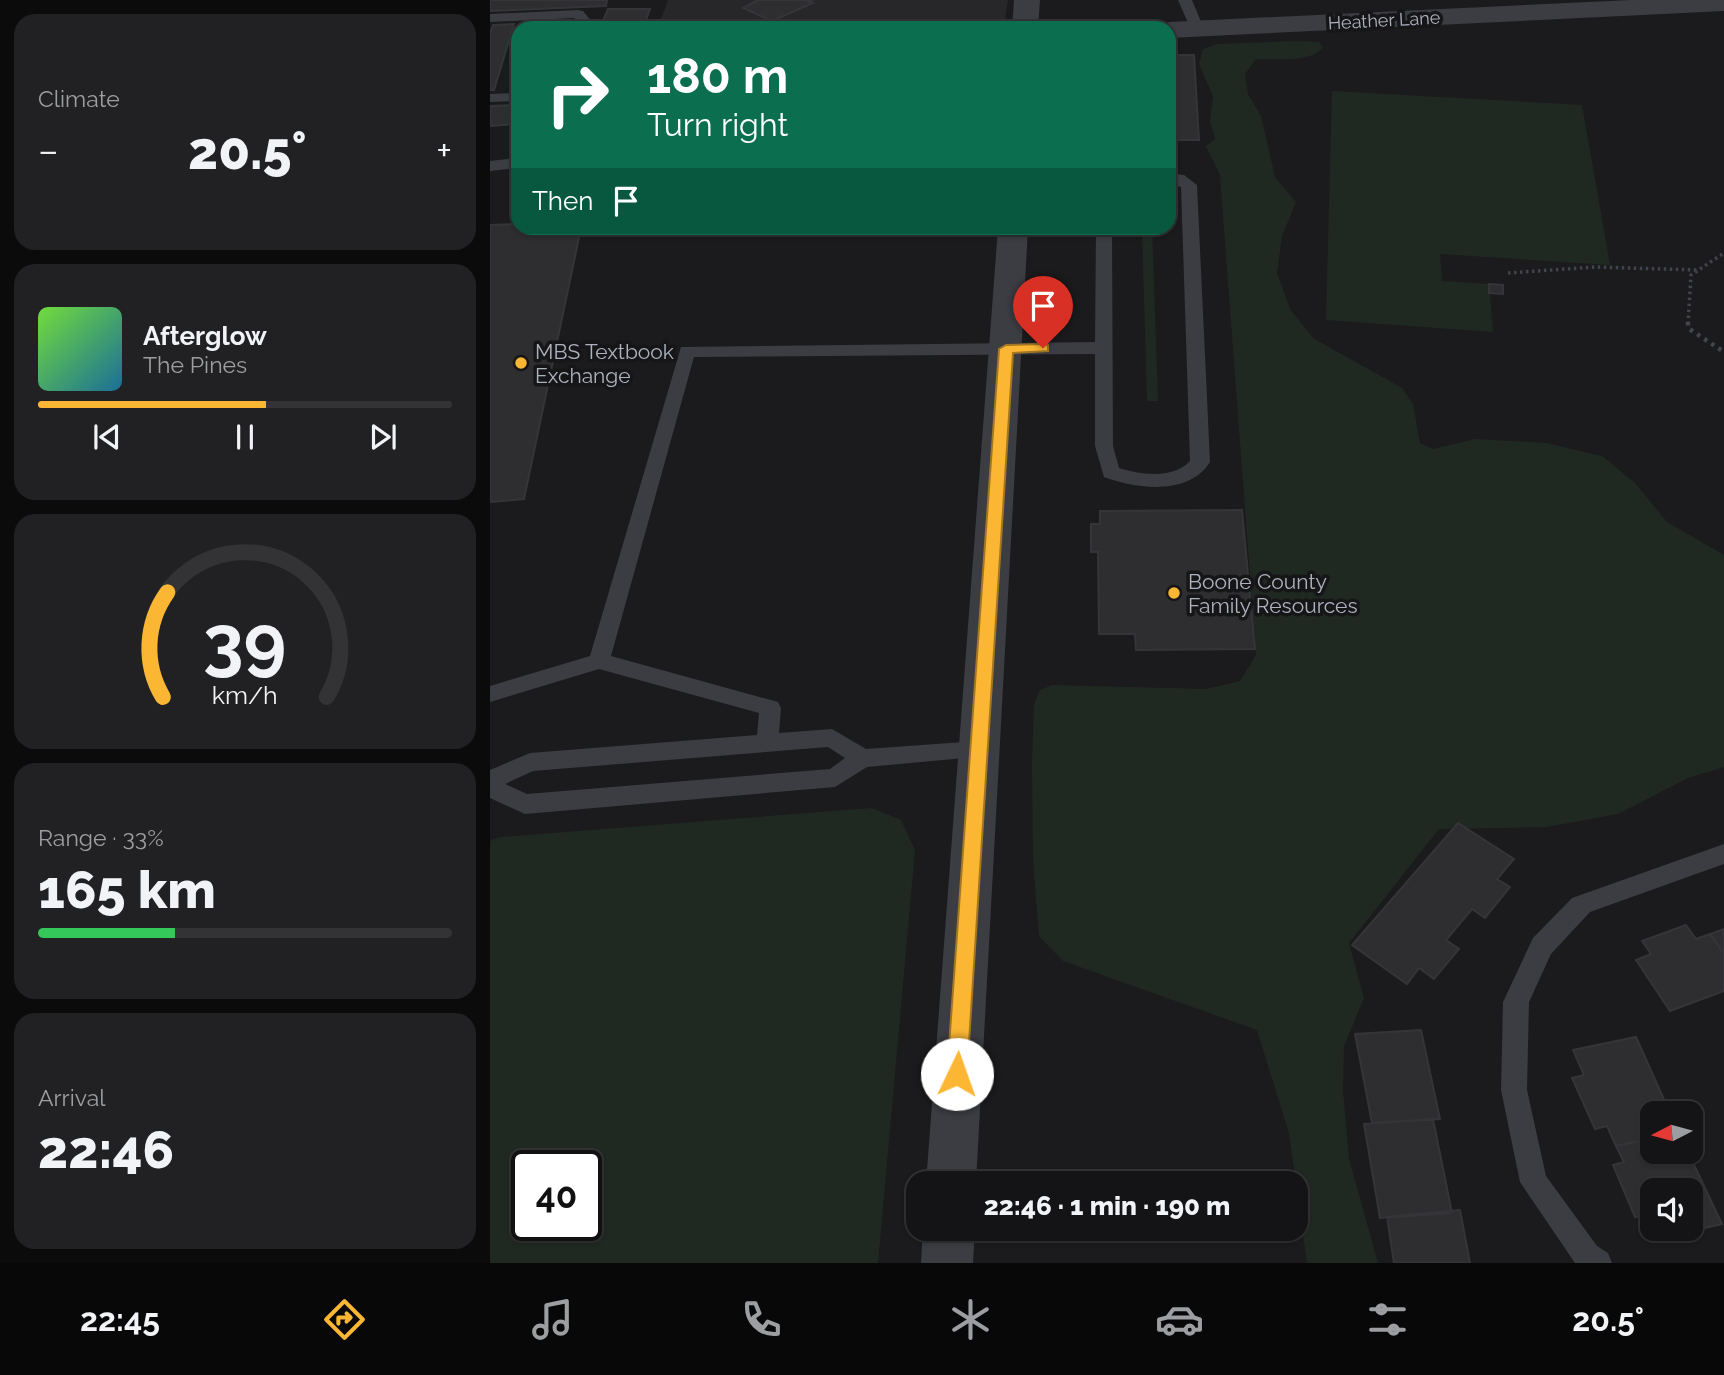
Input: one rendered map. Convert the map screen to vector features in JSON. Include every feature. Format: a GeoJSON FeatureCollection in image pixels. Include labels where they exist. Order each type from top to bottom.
{"type":"FeatureCollection","features":[{"type":"Feature","properties":{"kind":"street"},"geometry":{"type":"LineString","coordinates":[[1026,21],[1027,0]]}},
{"type":"Feature","properties":{"kind":"street","name":"Heather Lane"},"geometry":{"type":"LineString","coordinates":[[1176,30],[1724,3]]}},
{"type":"Feature","properties":{"kind":"street"},"geometry":{"type":"LineString","coordinates":[[952,1171],[1013,235]]}},
{"type":"Feature","properties":{"kind":"street"},"geometry":{"type":"LineString","coordinates":[[947,1263],[948,1241]]}},
{"type":"Feature","properties":{"kind":"lane"},"geometry":{"type":"LineString","coordinates":[[1185,0],[1197,29]]}},
{"type":"Feature","properties":{"kind":"lane"},"geometry":{"type":"LineString","coordinates":[[490,18],[578,14],[583,21]]}},
{"type":"Feature","properties":{"kind":"lane"},"geometry":{"type":"LineString","coordinates":[[490,98],[511,97]]}},
{"type":"Feature","properties":{"kind":"lane"},"geometry":{"type":"LineString","coordinates":[[490,166],[511,164]]}},
{"type":"Feature","properties":{"kind":"lane"},"geometry":{"type":"LineString","coordinates":[[1104,235],[1104,446],[1111,472],[1124,479],[1187,475],[1200,462],[1189,185],[1176,178]]}},
{"type":"Feature","properties":{"kind":"lane"},"geometry":{"type":"LineString","coordinates":[[599,661],[687,351],[1104,348]]}},
{"type":"Feature","properties":{"kind":"lane"},"geometry":{"type":"LineString","coordinates":[[490,694],[599,661],[770,708],[767,742]]}},
{"type":"Feature","properties":{"kind":"lane"},"geometry":{"type":"LineString","coordinates":[[490,780],[530,762],[832,738],[862,758]]}},
{"type":"Feature","properties":{"kind":"lane"},"geometry":{"type":"LineString","coordinates":[[490,787],[525,804],[835,778],[862,758],[978,750]]}},
{"type":"Feature","properties":{"kind":"lane"},"geometry":{"type":"LineString","coordinates":[[1598,1263],[1587,1256],[1534,1182],[1514,1090],[1516,1002],[1542,946],[1581,905],[1724,854]]}},
{"type":"Feature","properties":{"kind":"path"},"geometry":{"type":"LineString","coordinates":[[1724,253],[1691,275],[1688,328],[1724,352]]}},
{"type":"Feature","properties":{"kind":"path"},"geometry":{"type":"LineString","coordinates":[[1508,274],[1595,267],[1698,270]]}},
{"type":"Feature","properties":{"kind":"shaded area"},"geometry":{"type":"Polygon","coordinates":[[[668,0],[1008,0],[1005,21],[660,21],[668,0]]]}},
{"type":"Feature","properties":{"kind":"shaded area"},"geometry":{"type":"Polygon","coordinates":[[[1296,41],[1319,42],[1323,47],[1310,56],[1301,58],[1256,59],[1245,74],[1248,94],[1261,116],[1275,177],[1296,202],[1282,236],[1277,273],[1290,309],[1313,338],[1402,388],[1413,404],[1420,443],[1433,449],[1475,439],[1546,443],[1602,456],[1635,483],[1667,522],[1724,555],[1724,767],[1688,778],[1618,814],[1547,827],[1439,829],[1349,943],[1364,998],[1344,1046],[1343,1091],[1349,1159],[1378,1263],[1307,1263],[1304,1241],[1308,1241],[1308,1171],[1294,1171],[1289,1133],[1257,1030],[1063,961],[1039,936],[1033,859],[1032,762],[1034,704],[1040,690],[1052,685],[1206,689],[1240,681],[1256,655],[1220,175],[1206,146],[1215,139],[1210,121],[1213,96],[1199,64],[1203,49],[1217,44],[1296,41]]]}},
{"type":"Feature","properties":{"kind":"shaded area"},"geometry":{"type":"Polygon","coordinates":[[[1332,91],[1582,105],[1610,265],[1440,254],[1442,281],[1489,284],[1493,332],[1326,320],[1332,91]]]}},
{"type":"Feature","properties":{"kind":"shaded area"},"geometry":{"type":"Polygon","coordinates":[[[1142,235],[1152,235],[1158,401],[1147,401],[1142,235]]]}},
{"type":"Feature","properties":{"kind":"shaded area"},"geometry":{"type":"Polygon","coordinates":[[[872,808],[901,820],[915,850],[878,1263],[490,1263],[490,841],[500,837],[872,808]]]}},
{"type":"Feature","properties":{"kind":"building"},"geometry":{"type":"Polygon","coordinates":[[[490,0],[607,0],[606,6],[490,11],[490,0]]]}},
{"type":"Feature","properties":{"kind":"building"},"geometry":{"type":"Polygon","coordinates":[[[758,0],[812,0],[809,2],[813,3],[772,21],[743,8],[758,0]]]}},
{"type":"Feature","properties":{"kind":"building"},"geometry":{"type":"Polygon","coordinates":[[[608,9],[650,9],[646,21],[603,21],[608,9]]]}},
{"type":"Feature","properties":{"kind":"building"},"geometry":{"type":"Polygon","coordinates":[[[511,24],[511,34],[494,90],[490,90],[490,34],[493,25],[511,24]]]}},
{"type":"Feature","properties":{"kind":"building"},"geometry":{"type":"Polygon","coordinates":[[[1176,55],[1194,55],[1199,140],[1176,140],[1176,55]]]}},
{"type":"Feature","properties":{"kind":"building"},"geometry":{"type":"Polygon","coordinates":[[[511,105],[511,124],[490,126],[490,106],[511,105]]]}},
{"type":"Feature","properties":{"kind":"building","name":"MBS Textbook Exchange"},"geometry":{"type":"Polygon","coordinates":[[[511,224],[511,235],[580,235],[524,499],[490,502],[490,225],[511,224]]]}},
{"type":"Feature","properties":{"kind":"building"},"geometry":{"type":"Polygon","coordinates":[[[1489,284],[1503,285],[1503,294],[1489,293],[1489,284]]]}},
{"type":"Feature","properties":{"kind":"building","name":"Boone County Family Resources"},"geometry":{"type":"Polygon","coordinates":[[[1242,510],[1255,649],[1136,650],[1135,634],[1099,634],[1098,552],[1091,552],[1091,524],[1100,524],[1100,511],[1242,510]]]}},
{"type":"Feature","properties":{"kind":"building"},"geometry":{"type":"Polygon","coordinates":[[[1458,823],[1514,859],[1497,879],[1510,887],[1485,918],[1472,909],[1446,940],[1459,949],[1434,979],[1419,968],[1407,984],[1352,945],[1458,823]]]}},
{"type":"Feature","properties":{"kind":"building"},"geometry":{"type":"Polygon","coordinates":[[[1686,925],[1696,939],[1710,934],[1724,954],[1724,991],[1670,1011],[1636,960],[1651,954],[1642,941],[1686,925]]]}},
{"type":"Feature","properties":{"kind":"building"},"geometry":{"type":"Polygon","coordinates":[[[1724,929],[1724,954],[1710,934],[1724,929]]]}},
{"type":"Feature","properties":{"kind":"building"},"geometry":{"type":"Polygon","coordinates":[[[1421,1030],[1440,1119],[1372,1123],[1355,1034],[1421,1030]]]}},
{"type":"Feature","properties":{"kind":"building"},"geometry":{"type":"Polygon","coordinates":[[[1636,1037],[1665,1101],[1640,1101],[1640,1141],[1616,1146],[1607,1126],[1595,1129],[1572,1078],[1584,1075],[1573,1050],[1636,1037]]]}},
{"type":"Feature","properties":{"kind":"building"},"geometry":{"type":"Polygon","coordinates":[[[1433,1119],[1452,1213],[1380,1218],[1364,1124],[1433,1119]]]}},
{"type":"Feature","properties":{"kind":"building"},"geometry":{"type":"Polygon","coordinates":[[[1640,1141],[1640,1164],[1694,1164],[1700,1178],[1640,1178],[1640,1216],[1635,1217],[1613,1165],[1624,1162],[1616,1146],[1640,1141]]]}},
{"type":"Feature","properties":{"kind":"building"},"geometry":{"type":"Polygon","coordinates":[[[1703,1184],[1722,1224],[1703,1228],[1703,1184]]]}},
{"type":"Feature","properties":{"kind":"building"},"geometry":{"type":"Polygon","coordinates":[[[1460,1210],[1470,1263],[1394,1263],[1387,1217],[1460,1210]]]}},
{"type":"Feature","properties":{"kind":"place","name":"MBS Textbook Exchange"},"geometry":{"type":"Point","coordinates":[521,363]}},
{"type":"Feature","properties":{"kind":"place","name":"Boone County Family Resources"},"geometry":{"type":"Point","coordinates":[1174,593]}},
{"type":"Feature","properties":{"kind":"route"},"geometry":{"type":"LineString","coordinates":[[957,1074],[1006,349],[1043,348]]}}]}
